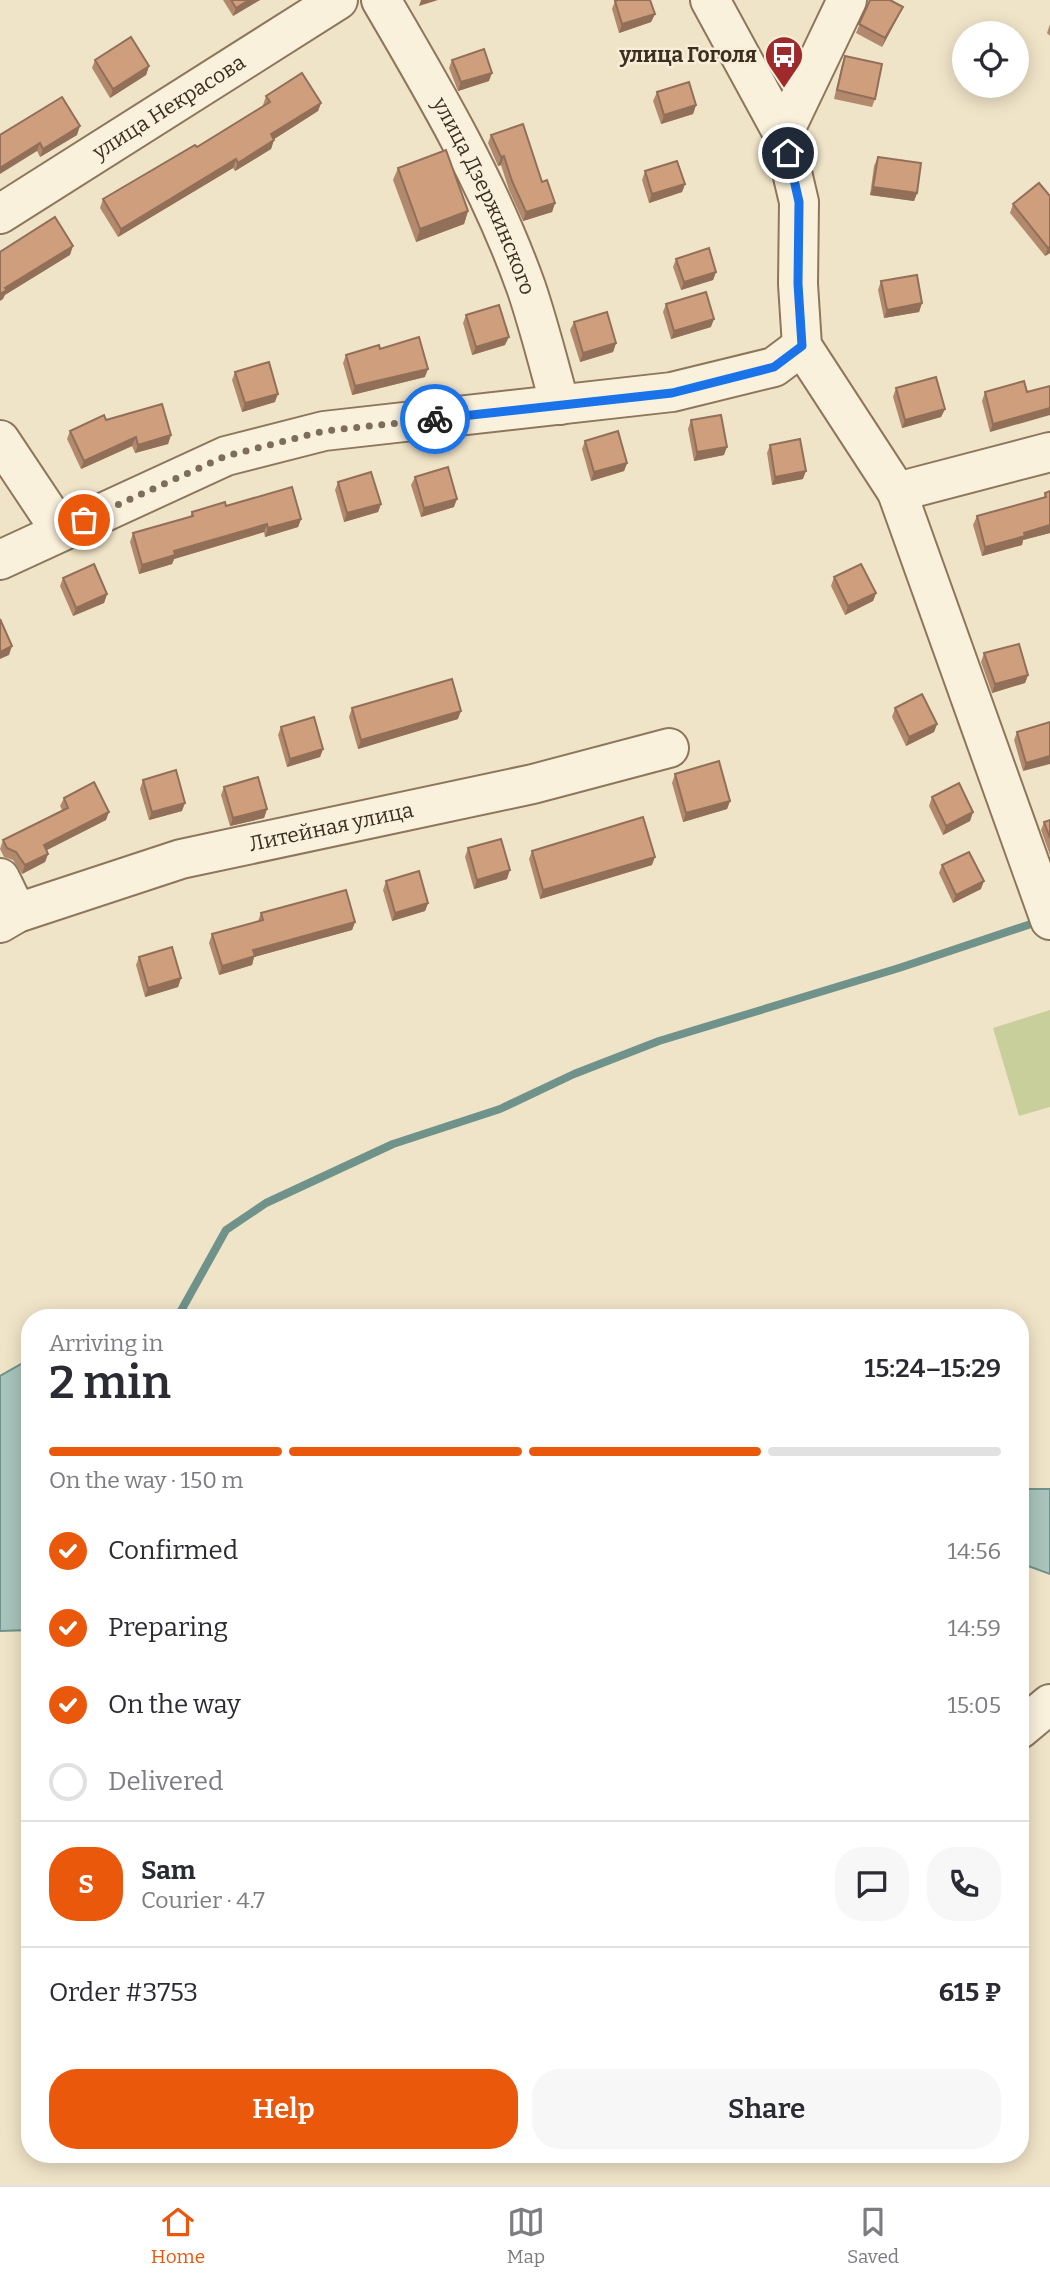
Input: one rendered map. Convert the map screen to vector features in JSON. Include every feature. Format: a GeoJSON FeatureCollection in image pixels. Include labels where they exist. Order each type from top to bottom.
{"type":"FeatureCollection","features":[{"type":"Feature","properties":{"kind":"street","name":"улица Некрасова"},"geometry":{"type":"LineString","coordinates":[[0,214],[338,0]]}},
{"type":"Feature","properties":{"kind":"street","name":"улица Дзержинского"},"geometry":{"type":"LineString","coordinates":[[381,0],[429,83],[488,195],[526,287],[560,405]]}},
{"type":"Feature","properties":{"kind":"street"},"geometry":{"type":"LineString","coordinates":[[710,0],[783,134],[799,202],[798,284],[802,346],[897,492],[1047,911]]}},
{"type":"Feature","properties":{"kind":"street"},"geometry":{"type":"LineString","coordinates":[[783,134],[847,0]]}},
{"type":"Feature","properties":{"kind":"street"},"geometry":{"type":"LineString","coordinates":[[0,560],[60,530],[226,456],[324,431],[672,393],[774,367],[802,346]]}},
{"type":"Feature","properties":{"kind":"street"},"geometry":{"type":"LineString","coordinates":[[0,440],[60,530]]}},
{"type":"Feature","properties":{"kind":"street"},"geometry":{"type":"LineString","coordinates":[[897,492],[1050,452]]}},
{"type":"Feature","properties":{"kind":"street","name":"Литейная улица"},"geometry":{"type":"LineString","coordinates":[[8,918],[181,859],[533,785],[670,748]]}},
{"type":"Feature","properties":{"kind":"street"},"geometry":{"type":"LineString","coordinates":[[0,878],[8,918]]}},
{"type":"Feature","properties":{"kind":"street"},"geometry":{"type":"LineString","coordinates":[[1029,1722],[1050,1704]]}},
{"type":"Feature","properties":{"kind":"green space"},"geometry":{"type":"Polygon","coordinates":[[[1050,1010],[1050,1107],[1019,1116],[993,1028],[1050,1010]]]}},
{"type":"Feature","properties":{"kind":"water"},"geometry":{"type":"Polygon","coordinates":[[[21,1364],[21,1630],[0,1631],[0,1376],[21,1364]]]}},
{"type":"Feature","properties":{"kind":"water"},"geometry":{"type":"Polygon","coordinates":[[[1029,1489],[1050,1489],[1050,1574],[1029,1566],[1029,1489]]]}},
{"type":"Feature","properties":{"kind":"building"},"geometry":{"type":"Polygon","coordinates":[[[231,0],[249,0],[236,8],[231,0]]]}},
{"type":"Feature","properties":{"kind":"building"},"geometry":{"type":"Polygon","coordinates":[[[650,0],[655,14],[622,24],[615,1],[650,0]]]}},
{"type":"Feature","properties":{"kind":"building"},"geometry":{"type":"Polygon","coordinates":[[[870,0],[890,0],[903,7],[885,38],[859,24],[870,0]]]}},
{"type":"Feature","properties":{"kind":"building"},"geometry":{"type":"Polygon","coordinates":[[[131,37],[149,66],[113,89],[95,60],[131,37]]]}},
{"type":"Feature","properties":{"kind":"building"},"geometry":{"type":"Polygon","coordinates":[[[484,49],[492,73],[461,82],[452,60],[484,49]]]}},
{"type":"Feature","properties":{"kind":"building"},"geometry":{"type":"Polygon","coordinates":[[[845,56],[882,64],[875,99],[837,90],[845,56]]]}},
{"type":"Feature","properties":{"kind":"building"},"geometry":{"type":"Polygon","coordinates":[[[302,73],[321,103],[271,134],[274,140],[238,163],[236,159],[121,229],[103,199],[195,145],[197,147],[270,102],[266,96],[302,73]]]}},
{"type":"Feature","properties":{"kind":"building"},"geometry":{"type":"Polygon","coordinates":[[[689,82],[696,105],[664,115],[657,92],[689,82]]]}},
{"type":"Feature","properties":{"kind":"building"},"geometry":{"type":"Polygon","coordinates":[[[62,97],[80,126],[43,149],[40,143],[0,168],[0,135],[62,97]]]}},
{"type":"Feature","properties":{"kind":"building"},"geometry":{"type":"Polygon","coordinates":[[[523,124],[542,182],[547,180],[555,203],[526,212],[504,156],[501,157],[491,135],[523,124]]]}},
{"type":"Feature","properties":{"kind":"building"},"geometry":{"type":"Polygon","coordinates":[[[446,150],[468,211],[420,229],[398,168],[446,150]]]}},
{"type":"Feature","properties":{"kind":"building"},"geometry":{"type":"Polygon","coordinates":[[[878,157],[921,163],[917,193],[873,187],[878,157]]]}},
{"type":"Feature","properties":{"kind":"building"},"geometry":{"type":"Polygon","coordinates":[[[677,161],[685,184],[652,194],[645,171],[677,161]]]}},
{"type":"Feature","properties":{"kind":"building"},"geometry":{"type":"Polygon","coordinates":[[[1039,183],[1050,196],[1048,248],[1013,204],[1039,183]]]}},
{"type":"Feature","properties":{"kind":"building"},"geometry":{"type":"Polygon","coordinates":[[[55,217],[73,246],[5,288],[7,290],[0,294],[0,252],[55,217]]]}},
{"type":"Feature","properties":{"kind":"building"},"geometry":{"type":"Polygon","coordinates":[[[709,248],[716,272],[684,282],[676,259],[709,248]]]}},
{"type":"Feature","properties":{"kind":"building"},"geometry":{"type":"Polygon","coordinates":[[[917,275],[922,303],[887,310],[881,281],[917,275]]]}},
{"type":"Feature","properties":{"kind":"building"},"geometry":{"type":"Polygon","coordinates":[[[706,292],[714,319],[674,331],[666,304],[706,292]]]}},
{"type":"Feature","properties":{"kind":"building"},"geometry":{"type":"Polygon","coordinates":[[[499,305],[509,337],[476,347],[466,315],[499,305]]]}},
{"type":"Feature","properties":{"kind":"building"},"geometry":{"type":"Polygon","coordinates":[[[607,312],[616,343],[583,353],[574,322],[607,312]]]}},
{"type":"Feature","properties":{"kind":"building"},"geometry":{"type":"Polygon","coordinates":[[[419,337],[428,369],[355,386],[346,355],[379,345],[380,349],[419,337]]]}},
{"type":"Feature","properties":{"kind":"building"},"geometry":{"type":"Polygon","coordinates":[[[269,362],[278,394],[245,403],[235,372],[269,362]]]}},
{"type":"Feature","properties":{"kind":"building"},"geometry":{"type":"Polygon","coordinates":[[[936,377],[945,409],[905,420],[896,388],[936,377]]]}},
{"type":"Feature","properties":{"kind":"building"},"geometry":{"type":"Polygon","coordinates":[[[1024,381],[1027,392],[1050,386],[1050,408],[993,424],[985,392],[1024,381]]]}},
{"type":"Feature","properties":{"kind":"building"},"geometry":{"type":"Polygon","coordinates":[[[162,404],[171,435],[138,445],[136,437],[84,461],[70,431],[104,415],[106,420],[162,404]]]}},
{"type":"Feature","properties":{"kind":"building"},"geometry":{"type":"Polygon","coordinates":[[[721,415],[727,447],[697,452],[691,420],[721,415]]]}},
{"type":"Feature","properties":{"kind":"building"},"geometry":{"type":"Polygon","coordinates":[[[618,431],[627,463],[594,472],[585,441],[618,431]]]}},
{"type":"Feature","properties":{"kind":"building"},"geometry":{"type":"Polygon","coordinates":[[[800,439],[806,471],[775,477],[770,445],[800,439]]]}},
{"type":"Feature","properties":{"kind":"building"},"geometry":{"type":"Polygon","coordinates":[[[448,467],[457,499],[424,508],[415,477],[448,467]]]}},
{"type":"Feature","properties":{"kind":"building"},"geometry":{"type":"Polygon","coordinates":[[[371,472],[381,504],[347,513],[338,482],[371,472]]]}},
{"type":"Feature","properties":{"kind":"building"},"geometry":{"type":"Polygon","coordinates":[[[292,487],[301,519],[268,528],[267,524],[174,551],[175,555],[142,565],[133,533],[193,516],[192,512],[225,502],[226,506],[292,487]]]}},
{"type":"Feature","properties":{"kind":"building"},"geometry":{"type":"Polygon","coordinates":[[[1050,491],[1050,525],[1024,533],[1025,536],[985,547],[977,516],[1046,497],[1045,493],[1050,491]]]}},
{"type":"Feature","properties":{"kind":"building"},"geometry":{"type":"Polygon","coordinates":[[[94,564],[107,594],[76,608],[63,578],[94,564]]]}},
{"type":"Feature","properties":{"kind":"building"},"geometry":{"type":"Polygon","coordinates":[[[861,564],[876,593],[848,606],[834,577],[861,564]]]}},
{"type":"Feature","properties":{"kind":"building"},"geometry":{"type":"Polygon","coordinates":[[[0,619],[12,646],[0,652],[0,619]]]}},
{"type":"Feature","properties":{"kind":"building"},"geometry":{"type":"Polygon","coordinates":[[[1019,644],[1028,675],[995,684],[984,653],[1019,644]]]}},
{"type":"Feature","properties":{"kind":"building"},"geometry":{"type":"Polygon","coordinates":[[[452,679],[461,711],[361,740],[352,708],[452,679]]]}},
{"type":"Feature","properties":{"kind":"building"},"geometry":{"type":"Polygon","coordinates":[[[922,694],[937,724],[909,737],[895,708],[922,694]]]}},
{"type":"Feature","properties":{"kind":"building"},"geometry":{"type":"Polygon","coordinates":[[[314,717],[323,749],[290,759],[281,727],[314,717]]]}},
{"type":"Feature","properties":{"kind":"building"},"geometry":{"type":"Polygon","coordinates":[[[1050,722],[1050,756],[1026,763],[1017,732],[1050,722]]]}},
{"type":"Feature","properties":{"kind":"building"},"geometry":{"type":"Polygon","coordinates":[[[719,761],[730,801],[686,813],[675,774],[719,761]]]}},
{"type":"Feature","properties":{"kind":"building"},"geometry":{"type":"Polygon","coordinates":[[[176,770],[185,803],[152,812],[143,780],[176,770]]]}},
{"type":"Feature","properties":{"kind":"building"},"geometry":{"type":"Polygon","coordinates":[[[258,777],[267,809],[233,818],[224,787],[258,777]]]}},
{"type":"Feature","properties":{"kind":"building"},"geometry":{"type":"Polygon","coordinates":[[[94,782],[109,812],[44,845],[48,854],[25,865],[16,852],[7,848],[3,840],[68,808],[64,798],[94,782]]]}},
{"type":"Feature","properties":{"kind":"building"},"geometry":{"type":"Polygon","coordinates":[[[959,783],[973,812],[946,826],[932,797],[959,783]]]}},
{"type":"Feature","properties":{"kind":"building"},"geometry":{"type":"Polygon","coordinates":[[[643,817],[655,857],[543,890],[532,851],[643,817]]]}},
{"type":"Feature","properties":{"kind":"building"},"geometry":{"type":"Polygon","coordinates":[[[1050,820],[1050,838],[1044,822],[1050,820]]]}},
{"type":"Feature","properties":{"kind":"building"},"geometry":{"type":"Polygon","coordinates":[[[501,839],[510,870],[477,880],[468,848],[501,839]]]}},
{"type":"Feature","properties":{"kind":"building"},"geometry":{"type":"Polygon","coordinates":[[[969,852],[984,881],[956,895],[942,865],[969,852]]]}},
{"type":"Feature","properties":{"kind":"building"},"geometry":{"type":"Polygon","coordinates":[[[419,871],[428,903],[395,913],[386,881],[419,871]]]}},
{"type":"Feature","properties":{"kind":"building"},"geometry":{"type":"Polygon","coordinates":[[[346,890],[355,922],[253,950],[255,956],[222,966],[212,934],[263,920],[261,913],[346,890]]]}},
{"type":"Feature","properties":{"kind":"building"},"geometry":{"type":"Polygon","coordinates":[[[172,947],[181,978],[148,988],[139,957],[172,947]]]}},
{"type":"Feature","properties":{"kind":"waterway"},"geometry":{"type":"LineString","coordinates":[[182,1309],[226,1230],[266,1203],[393,1144],[500,1109],[574,1074],[659,1041],[899,968],[1040,921]]}},
{"type":"Feature","properties":{"kind":"way so far"},"geometry":{"type":"LineString","coordinates":[[84,520],[226,456],[324,431],[435,419]]}},
{"type":"Feature","properties":{"kind":"place","name":"улица Гоголя"},"geometry":{"type":"Point","coordinates":[784,89]}},
{"type":"Feature","properties":{"kind":"route"},"geometry":{"type":"LineString","coordinates":[[435,419],[672,393],[774,367],[802,346],[798,284],[799,202],[788,153]]}}]}
